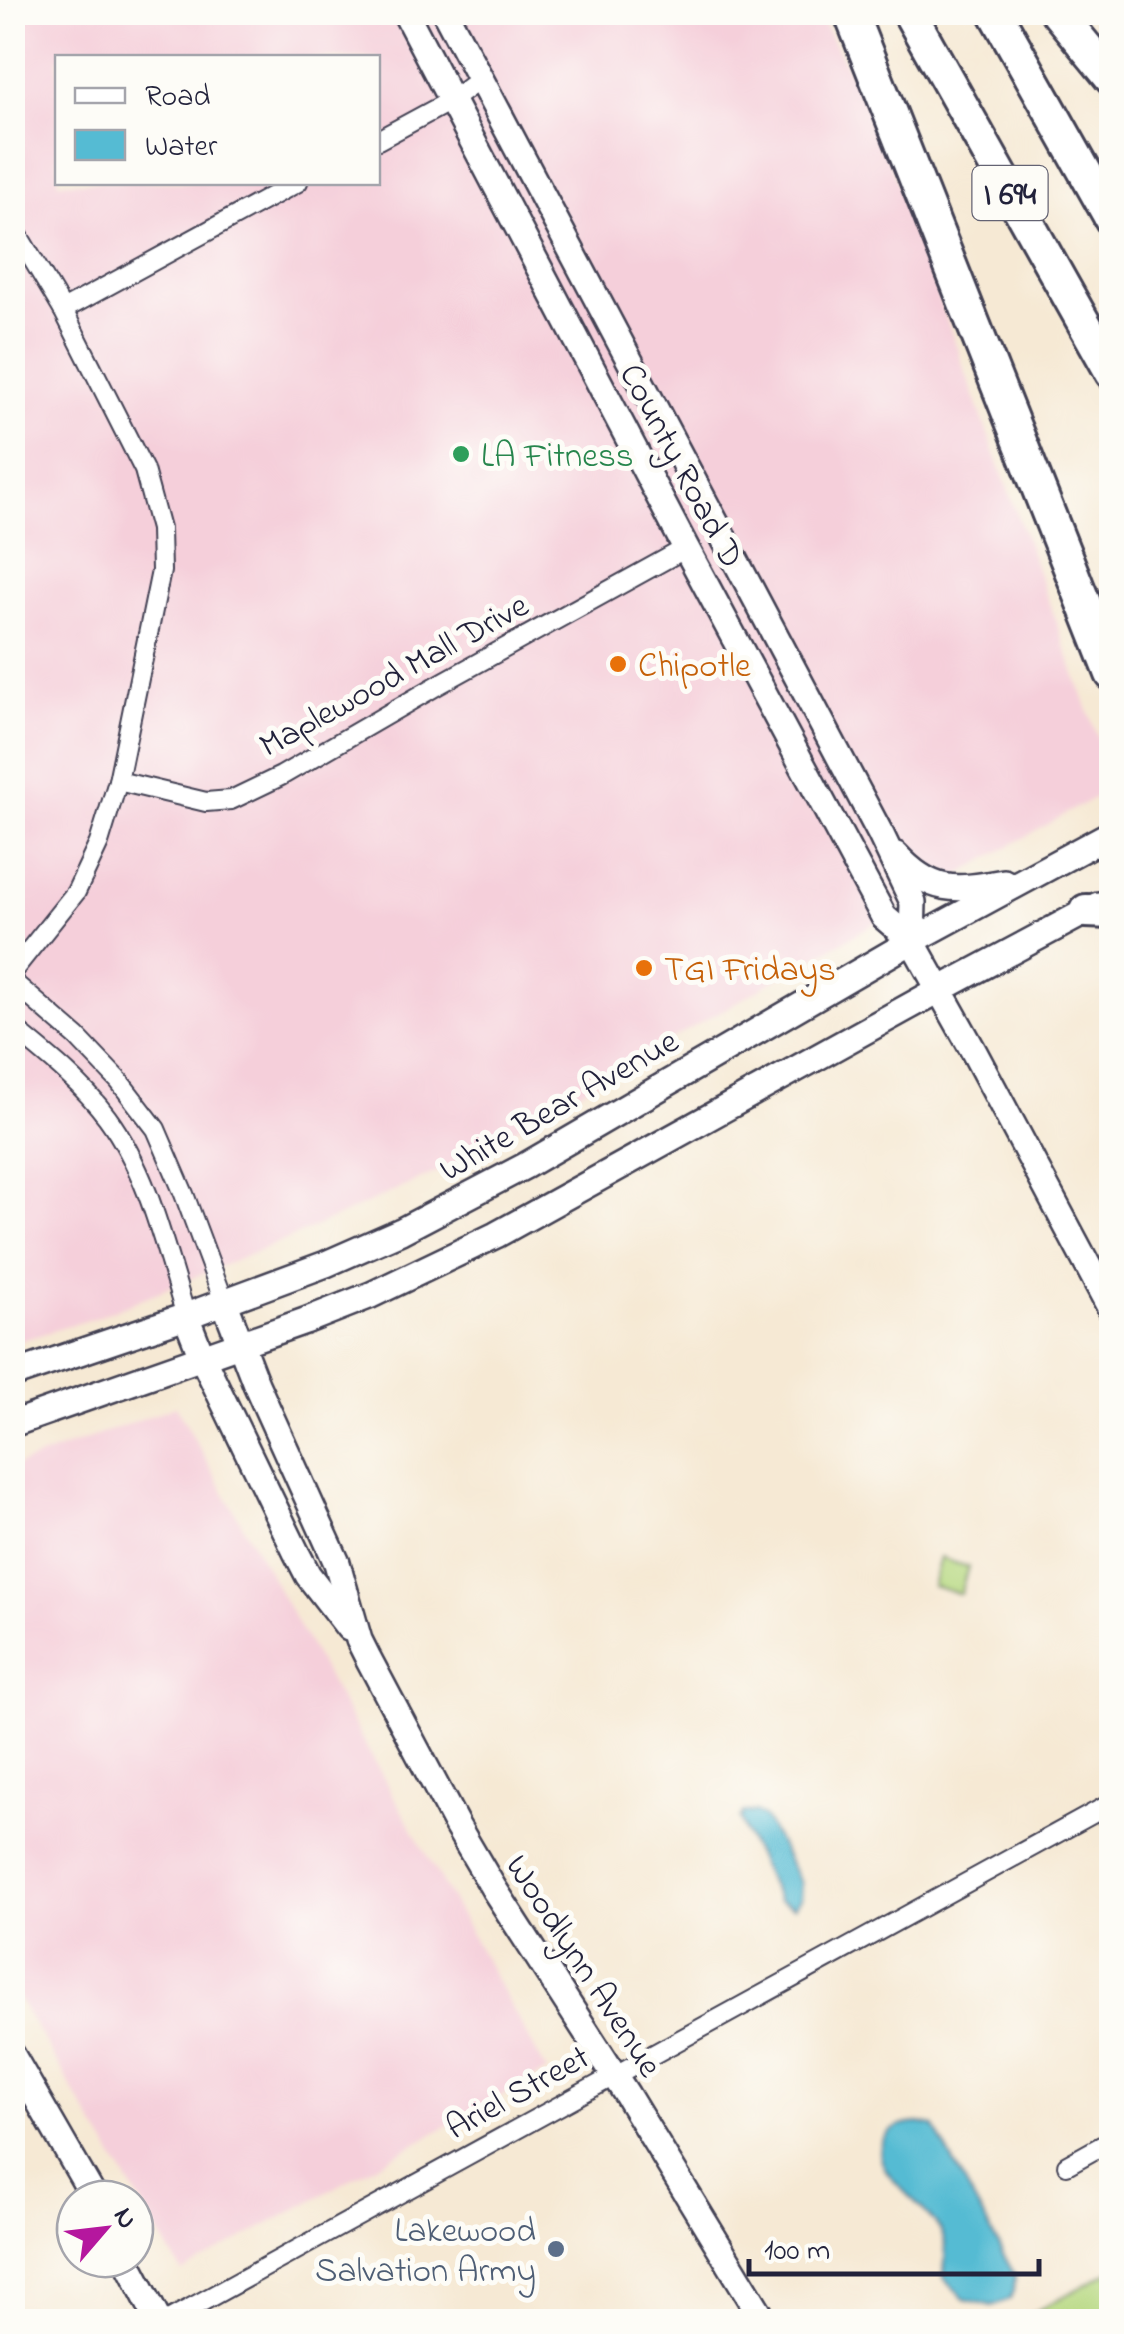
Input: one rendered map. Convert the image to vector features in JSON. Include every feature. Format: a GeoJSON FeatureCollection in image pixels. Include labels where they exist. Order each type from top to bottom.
{"type":"FeatureCollection","features":[{"type":"Feature","properties":{"kind":"highway"},"geometry":{"type":"LineString","coordinates":[[850,12],[1112,674]]}},
{"type":"Feature","properties":{"kind":"highway","name":"I 694"},"geometry":{"type":"LineString","coordinates":[[909,12],[1112,373]]}},
{"type":"Feature","properties":{"kind":"highway","name":"I 694"},"geometry":{"type":"LineString","coordinates":[[995,12],[1112,220]]}},
{"type":"Feature","properties":{"kind":"highway"},"geometry":{"type":"LineString","coordinates":[[1057,12],[1112,80]]}},
{"type":"Feature","properties":{"kind":"street","name":"County Road D"},"geometry":{"type":"LineString","coordinates":[[405,12],[884,917],[912,941],[1112,1311]]}},
{"type":"Feature","properties":{"kind":"street","name":"County Road D"},"geometry":{"type":"LineString","coordinates":[[445,12],[881,835],[912,902],[912,941]]}},
{"type":"Feature","properties":{"kind":"street"},"geometry":{"type":"LineString","coordinates":[[380,139],[452,100],[480,79]]}},
{"type":"Feature","properties":{"kind":"street"},"geometry":{"type":"LineString","coordinates":[[63,310],[292,185]]}},
{"type":"Feature","properties":{"kind":"street"},"geometry":{"type":"LineString","coordinates":[[12,224],[63,310],[144,470],[160,529],[161,572],[118,781],[98,843],[76,892],[12,972]]}},
{"type":"Feature","properties":{"kind":"street","name":"Maplewood Mall Drive"},"geometry":{"type":"LineString","coordinates":[[118,781],[206,802],[230,800],[281,776],[686,548]]}},
{"type":"Feature","properties":{"kind":"street","name":"White Bear Avenue"},"geometry":{"type":"LineString","coordinates":[[12,1376],[326,1264],[458,1203],[912,941],[1112,833]]}},
{"type":"Feature","properties":{"kind":"street"},"geometry":{"type":"LineString","coordinates":[[881,835],[910,869],[937,886],[958,889],[1028,878]]}},
{"type":"Feature","properties":{"kind":"street"},"geometry":{"type":"LineString","coordinates":[[12,1424],[203,1359],[371,1295],[496,1235],[938,990],[1103,907]]}},
{"type":"Feature","properties":{"kind":"street"},"geometry":{"type":"LineString","coordinates":[[12,981],[77,1036],[156,1129],[224,1302]]}},
{"type":"Feature","properties":{"kind":"street"},"geometry":{"type":"LineString","coordinates":[[12,1027],[64,1070],[107,1116],[138,1169],[186,1316]]}},
{"type":"Feature","properties":{"kind":"street","name":"Woodlynn Avenue"},"geometry":{"type":"LineString","coordinates":[[224,1302],[337,1564],[358,1640]]}},
{"type":"Feature","properties":{"kind":"street","name":"Woodlynn Avenue"},"geometry":{"type":"LineString","coordinates":[[186,1316],[308,1575],[358,1640],[494,1889],[765,2322]]}},
{"type":"Feature","properties":{"kind":"street","name":"Ariel Street"},"geometry":{"type":"LineString","coordinates":[[162,2322],[1112,1803]]}},
{"type":"Feature","properties":{"kind":"street"},"geometry":{"type":"LineString","coordinates":[[12,2055],[83,2179]]}},
{"type":"Feature","properties":{"kind":"street"},"geometry":{"type":"LineString","coordinates":[[1067,2165],[1112,2140]]}},
{"type":"Feature","properties":{"kind":"street"},"geometry":{"type":"LineString","coordinates":[[137,2279],[162,2322]]}},
{"type":"Feature","properties":{"kind":"shaded area"},"geometry":{"type":"Polygon","coordinates":[[[13,13],[818,13],[874,119],[1111,774],[1111,788],[450,1166],[293,1237],[92,1319],[13,1343],[13,13]]]}},
{"type":"Feature","properties":{"kind":"shaded area"},"geometry":{"type":"Polygon","coordinates":[[[176,1406],[547,2071],[182,2272],[155,2227],[155,2179],[126,2179],[12,1988],[13,1467],[176,1406]]]}},
{"type":"Feature","properties":{"kind":"green space"},"geometry":{"type":"Polygon","coordinates":[[[940,1558],[968,1567],[960,1594],[932,1586],[940,1558]]]}},
{"type":"Feature","properties":{"kind":"green space"},"geometry":{"type":"Polygon","coordinates":[[[1111,2271],[1111,2321],[1017,2321],[1111,2271]]]}},
{"type":"Feature","properties":{"kind":"water"},"geometry":{"type":"Polygon","coordinates":[[[744,1812],[756,1812],[765,1818],[801,1884],[800,1899],[794,1907],[779,1901],[745,1833],[740,1818],[744,1812]]]}},
{"type":"Feature","properties":{"kind":"water"},"geometry":{"type":"Polygon","coordinates":[[[900,2126],[934,2126],[1015,2276],[1010,2299],[992,2306],[964,2299],[944,2278],[945,2243],[938,2227],[883,2164],[880,2151],[888,2134],[900,2126]]]}},
{"type":"Feature","properties":{"kind":"place","name":"LA Fitness"},"geometry":{"type":"Point","coordinates":[461,454]}},
{"type":"Feature","properties":{"kind":"place","name":"Chipotle"},"geometry":{"type":"Point","coordinates":[618,664]}},
{"type":"Feature","properties":{"kind":"place","name":"TGI Fridays"},"geometry":{"type":"Point","coordinates":[644,968]}},
{"type":"Feature","properties":{"kind":"place","name":"Lakewood Salvation Army"},"geometry":{"type":"Point","coordinates":[556,2249]}}]}
